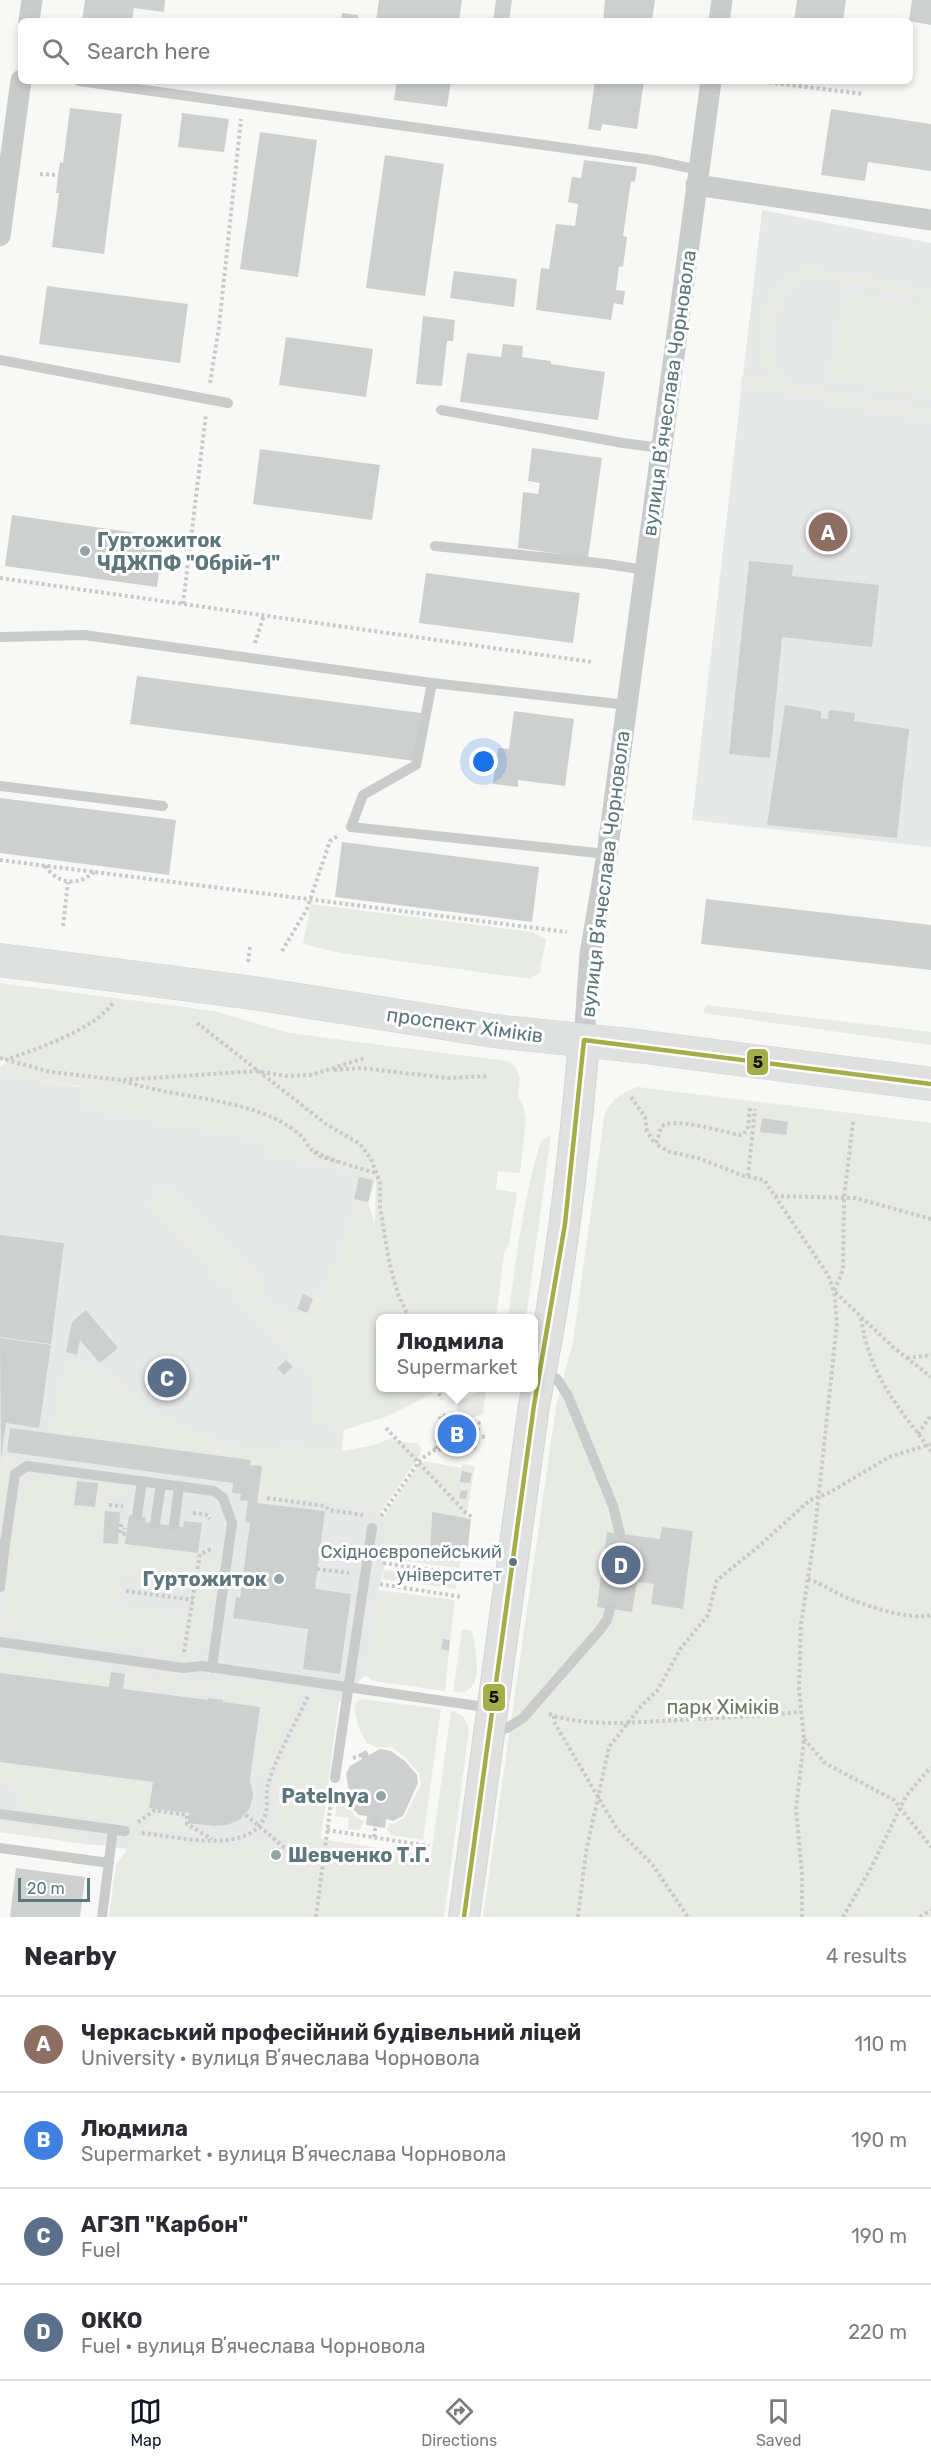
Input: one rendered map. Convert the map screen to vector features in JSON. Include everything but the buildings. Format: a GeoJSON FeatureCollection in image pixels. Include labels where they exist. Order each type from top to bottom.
{"type":"FeatureCollection","features":[{"type":"Feature","properties":{"kind":"main road","name":"проспект Хіміків"},"geometry":{"type":"LineString","coordinates":[[0,960],[261,993],[494,1031],[584,1040],[931,1084]]}},
{"type":"Feature","properties":{"kind":"main road","name":"вулиця Вʼячеслава Чорновола"},"geometry":{"type":"LineString","coordinates":[[538,1384],[548,1338],[576,1132],[584,1040]]}},
{"type":"Feature","properties":{"kind":"main road","name":"вулиця Вʼячеслава Чорновола"},"geometry":{"type":"LineString","coordinates":[[464,1917],[537,1392]]}},
{"type":"Feature","properties":{"kind":"street"},"geometry":{"type":"LineString","coordinates":[[29,18],[32,0]]}},
{"type":"Feature","properties":{"kind":"street"},"geometry":{"type":"LineString","coordinates":[[719,18],[722,0]]}},
{"type":"Feature","properties":{"kind":"street"},"geometry":{"type":"LineString","coordinates":[[0,236],[20,84]]}},
{"type":"Feature","properties":{"kind":"street","name":"вулиця Вʼячеслава Чорновола"},"geometry":{"type":"LineString","coordinates":[[584,1040],[590,954],[607,854],[711,84]]}},
{"type":"Feature","properties":{"kind":"street"},"geometry":{"type":"LineString","coordinates":[[698,177],[931,220]]}},
{"type":"Feature","properties":{"kind":"lane"},"geometry":{"type":"LineString","coordinates":[[101,84],[652,160],[698,177]]}},
{"type":"Feature","properties":{"kind":"lane"},"geometry":{"type":"LineString","coordinates":[[0,360],[228,403]]}},
{"type":"Feature","properties":{"kind":"lane"},"geometry":{"type":"LineString","coordinates":[[441,410],[661,448]]}},
{"type":"Feature","properties":{"kind":"lane"},"geometry":{"type":"LineString","coordinates":[[435,546],[645,570]]}},
{"type":"Feature","properties":{"kind":"lane"},"geometry":{"type":"LineString","coordinates":[[0,637],[84,635],[432,683],[627,705]]}},
{"type":"Feature","properties":{"kind":"lane"},"geometry":{"type":"LineString","coordinates":[[432,683],[416,765],[363,795],[351,827],[607,854]]}},
{"type":"Feature","properties":{"kind":"lane"},"geometry":{"type":"LineString","coordinates":[[0,786],[163,806]]}},
{"type":"Feature","properties":{"kind":"lane"},"geometry":{"type":"LineString","coordinates":[[541,1369],[557,1379],[568,1396],[613,1506],[620,1534]]}},
{"type":"Feature","properties":{"kind":"lane"},"geometry":{"type":"LineString","coordinates":[[0,1587],[2,1544],[15,1474],[27,1466],[117,1473],[142,1481],[214,1491],[223,1498],[232,1523],[213,1668]]}},
{"type":"Feature","properties":{"kind":"lane"},"geometry":{"type":"LineString","coordinates":[[138,1511],[142,1481]]}},
{"type":"Feature","properties":{"kind":"lane"},"geometry":{"type":"LineString","coordinates":[[155,1524],[161,1484]]}},
{"type":"Feature","properties":{"kind":"lane"},"geometry":{"type":"LineString","coordinates":[[174,1526],[179,1486]]}},
{"type":"Feature","properties":{"kind":"lane"},"geometry":{"type":"LineString","coordinates":[[334,1778],[374,1526]]}},
{"type":"Feature","properties":{"kind":"lane"},"geometry":{"type":"LineString","coordinates":[[0,1642],[183,1668],[213,1668],[348,1687],[490,1721],[507,1728],[523,1718],[607,1620],[610,1609]]}},
{"type":"Feature","properties":{"kind":"lane"},"geometry":{"type":"LineString","coordinates":[[0,1814],[125,1831]]}},
{"type":"Feature","properties":{"kind":"lane"},"geometry":{"type":"LineString","coordinates":[[102,1917],[113,1829]]}},
{"type":"Feature","properties":{"kind":"lane"},"geometry":{"type":"LineString","coordinates":[[0,1848],[109,1863]]}},
{"type":"Feature","properties":{"kind":"path"},"geometry":{"type":"LineString","coordinates":[[782,84],[864,94]]}},
{"type":"Feature","properties":{"kind":"path"},"geometry":{"type":"LineString","coordinates":[[183,604],[219,327],[242,104]]}},
{"type":"Feature","properties":{"kind":"path"},"geometry":{"type":"LineString","coordinates":[[40,174],[58,175]]}},
{"type":"Feature","properties":{"kind":"path"},"geometry":{"type":"LineString","coordinates":[[0,578],[592,662]]}},
{"type":"Feature","properties":{"kind":"path"},"geometry":{"type":"LineString","coordinates":[[250,658],[264,615]]}},
{"type":"Feature","properties":{"kind":"path"},"geometry":{"type":"LineString","coordinates":[[282,951],[311,899],[330,841],[351,827]]}},
{"type":"Feature","properties":{"kind":"path"},"geometry":{"type":"LineString","coordinates":[[0,860],[567,932]]}},
{"type":"Feature","properties":{"kind":"path"},"geometry":{"type":"LineString","coordinates":[[45,866],[51,874],[68,882],[86,879],[95,872]]}},
{"type":"Feature","properties":{"kind":"path"},"geometry":{"type":"LineString","coordinates":[[63,926],[68,882]]}},
{"type":"Feature","properties":{"kind":"path"},"geometry":{"type":"LineString","coordinates":[[248,962],[250,947]]}},
{"type":"Feature","properties":{"kind":"path"},"geometry":{"type":"LineString","coordinates":[[2,1059],[67,1036],[103,1014],[116,997],[118,975]]}},
{"type":"Feature","properties":{"kind":"path"},"geometry":{"type":"LineString","coordinates":[[197,1023],[326,1124],[360,1144],[371,1159],[380,1183],[380,1206],[389,1262],[398,1294],[407,1314]]}},
{"type":"Feature","properties":{"kind":"path"},"geometry":{"type":"LineString","coordinates":[[2,1059],[51,1072],[120,1080],[256,1071],[287,1076],[311,1075],[364,1058]]}},
{"type":"Feature","properties":{"kind":"path"},"geometry":{"type":"LineString","coordinates":[[328,1071],[362,1068],[448,1078],[489,1076]]}},
{"type":"Feature","properties":{"kind":"path"},"geometry":{"type":"LineString","coordinates":[[120,1080],[151,1090],[212,1100],[255,1111],[278,1120],[299,1134],[320,1156],[376,1173]]}},
{"type":"Feature","properties":{"kind":"path"},"geometry":{"type":"LineString","coordinates":[[632,1097],[645,1117],[646,1131],[656,1144],[670,1152],[716,1163],[764,1180],[828,1275],[834,1291],[837,1323],[801,1624],[800,1712],[804,1738],[795,1809],[802,1875],[802,1917]]}},
{"type":"Feature","properties":{"kind":"path"},"geometry":{"type":"LineString","coordinates":[[656,1144],[661,1127],[667,1123],[744,1134],[752,1109],[753,1131],[748,1176]]}},
{"type":"Feature","properties":{"kind":"path"},"geometry":{"type":"LineString","coordinates":[[834,1291],[843,1270],[844,1198],[853,1122]]}},
{"type":"Feature","properties":{"kind":"path"},"geometry":{"type":"LineString","coordinates":[[775,1196],[867,1201],[931,1219]]}},
{"type":"Feature","properties":{"kind":"path"},"geometry":{"type":"LineString","coordinates":[[834,1291],[906,1358],[931,1377]]}},
{"type":"Feature","properties":{"kind":"path"},"geometry":{"type":"LineString","coordinates":[[861,1317],[867,1349],[875,1370],[918,1434],[929,1444],[931,1451]]}},
{"type":"Feature","properties":{"kind":"path"},"geometry":{"type":"LineString","coordinates":[[906,1358],[931,1355]]}},
{"type":"Feature","properties":{"kind":"path"},"geometry":{"type":"LineString","coordinates":[[438,1392],[442,1399]]}},
{"type":"Feature","properties":{"kind":"path"},"geometry":{"type":"LineString","coordinates":[[267,1498],[326,1506],[329,1510],[366,1516],[374,1526],[418,1462],[436,1449],[461,1452],[474,1448],[479,1423],[441,1414],[436,1449]]}},
{"type":"Feature","properties":{"kind":"path"},"geometry":{"type":"LineString","coordinates":[[918,1434],[931,1414]]}},
{"type":"Feature","properties":{"kind":"path"},"geometry":{"type":"LineString","coordinates":[[386,1428],[473,1518]]}},
{"type":"Feature","properties":{"kind":"path"},"geometry":{"type":"LineString","coordinates":[[438,1433],[444,1434]]}},
{"type":"Feature","properties":{"kind":"path"},"geometry":{"type":"LineString","coordinates":[[468,1434],[485,1437]]}},
{"type":"Feature","properties":{"kind":"path"},"geometry":{"type":"LineString","coordinates":[[578,1917],[586,1852],[607,1752],[615,1736],[657,1691],[681,1648],[708,1615],[717,1580],[758,1547],[803,1504],[828,1494],[878,1462],[929,1444]]}},
{"type":"Feature","properties":{"kind":"path"},"geometry":{"type":"LineString","coordinates":[[109,1504],[138,1511]]}},
{"type":"Feature","properties":{"kind":"path"},"geometry":{"type":"LineString","coordinates":[[176,1510],[208,1515],[214,1525]]}},
{"type":"Feature","properties":{"kind":"path"},"geometry":{"type":"LineString","coordinates":[[183,1668],[200,1554],[211,1550],[212,1542]]}},
{"type":"Feature","properties":{"kind":"path"},"geometry":{"type":"LineString","coordinates":[[367,1561],[465,1575]]}},
{"type":"Feature","properties":{"kind":"path"},"geometry":{"type":"LineString","coordinates":[[317,1569],[347,1573]]}},
{"type":"Feature","properties":{"kind":"path"},"geometry":{"type":"LineString","coordinates":[[808,1579],[871,1606],[917,1616],[931,1615]]}},
{"type":"Feature","properties":{"kind":"path"},"geometry":{"type":"LineString","coordinates":[[364,1581],[462,1597]]}},
{"type":"Feature","properties":{"kind":"path"},"geometry":{"type":"LineString","coordinates":[[126,1591],[193,1600]]}},
{"type":"Feature","properties":{"kind":"path"},"geometry":{"type":"LineString","coordinates":[[125,1831],[217,1841],[248,1835],[259,1827],[265,1816],[267,1786],[315,1682]]}},
{"type":"Feature","properties":{"kind":"path"},"geometry":{"type":"LineString","coordinates":[[545,1713],[590,1721],[628,1722],[800,1712]]}},
{"type":"Feature","properties":{"kind":"path"},"geometry":{"type":"LineString","coordinates":[[554,1716],[555,1722],[617,1829],[652,1864],[688,1917]]}},
{"type":"Feature","properties":{"kind":"path"},"geometry":{"type":"LineString","coordinates":[[804,1738],[825,1763],[888,1796],[900,1807],[931,1847]]}},
{"type":"Feature","properties":{"kind":"path"},"geometry":{"type":"LineString","coordinates":[[356,1759],[364,1754],[366,1757]]}},
{"type":"Feature","properties":{"kind":"path"},"geometry":{"type":"LineString","coordinates":[[843,1917],[900,1807],[912,1787],[931,1767]]}},
{"type":"Feature","properties":{"kind":"path"},"geometry":{"type":"LineString","coordinates":[[316,1917],[334,1778]]}},
{"type":"Feature","properties":{"kind":"path"},"geometry":{"type":"LineString","coordinates":[[125,1831],[155,1810],[187,1815],[187,1824],[217,1841]]}},
{"type":"Feature","properties":{"kind":"path"},"geometry":{"type":"LineString","coordinates":[[241,1812],[292,1854]]}},
{"type":"Feature","properties":{"kind":"path"},"geometry":{"type":"LineString","coordinates":[[374,1838],[377,1817]]}},
{"type":"Feature","properties":{"kind":"path"},"geometry":{"type":"LineString","coordinates":[[327,1830],[429,1846]]}},
{"type":"Feature","properties":{"kind":"path"},"geometry":{"type":"LineString","coordinates":[[920,1917],[931,1910]]}},
{"type":"Feature","properties":{"kind":"shaded area"},"geometry":{"type":"Polygon","coordinates":[[[762,210],[931,243],[931,847],[692,820],[762,210]]]}},
{"type":"Feature","properties":{"kind":"shaded area"},"geometry":{"type":"Polygon","coordinates":[[[0,1073],[273,1121],[269,1156],[316,1163],[376,1178],[316,1379],[349,1414],[344,1430],[337,1503],[371,1508],[383,1518],[386,1526],[384,1570],[378,1590],[365,1675],[338,1704],[316,1874],[0,1832],[0,1073]]]}},
{"type":"Feature","properties":{"kind":"green space"},"geometry":{"type":"Polygon","coordinates":[[[808,268],[931,290],[931,298],[817,277],[801,280],[788,290],[778,305],[772,323],[773,360],[781,375],[794,385],[931,411],[931,421],[740,385],[742,376],[773,381],[762,349],[763,315],[768,299],[778,286],[791,275],[808,268]]]}},
{"type":"Feature","properties":{"kind":"green space"},"geometry":{"type":"Polygon","coordinates":[[[844,292],[931,307],[931,396],[828,378],[844,292]]]}},
{"type":"Feature","properties":{"kind":"green space"},"geometry":{"type":"Polygon","coordinates":[[[311,904],[532,932],[546,939],[540,972],[530,979],[341,953],[303,944],[311,904]]]}},
{"type":"Feature","properties":{"kind":"green space"},"geometry":{"type":"Polygon","coordinates":[[[0,983],[214,1011],[289,1033],[506,1061],[515,1066],[520,1080],[518,1096],[526,1119],[520,1173],[498,1171],[496,1189],[517,1193],[509,1244],[504,1254],[496,1314],[376,1314],[376,1392],[434,1392],[391,1415],[344,1430],[315,1420],[318,1398],[316,1379],[148,1204],[157,1187],[173,1191],[264,1283],[257,1294],[273,1305],[295,1314],[297,1309],[307,1313],[313,1299],[326,1284],[359,1200],[368,1202],[375,1223],[376,1178],[316,1163],[268,1156],[270,1142],[86,1109],[81,1100],[83,1087],[0,1073],[0,1067],[9,1061],[0,1058],[0,983]]]}},
{"type":"Feature","properties":{"kind":"green space"},"geometry":{"type":"Polygon","coordinates":[[[706,1005],[931,1032],[931,1045],[703,1013],[706,1005]]]}},
{"type":"Feature","properties":{"kind":"green space","name":"парк Хіміків"},"geometry":{"type":"Polygon","coordinates":[[[638,1087],[931,1123],[931,1917],[483,1917],[556,1407],[573,1341],[604,1118],[609,1106],[617,1098],[638,1087]]]}},
{"type":"Feature","properties":{"kind":"green space"},"geometry":{"type":"Polygon","coordinates":[[[551,1135],[527,1314],[509,1314],[529,1185],[541,1141],[551,1135]]]}},
{"type":"Feature","properties":{"kind":"green space"},"geometry":{"type":"Polygon","coordinates":[[[67,1360],[102,1369],[147,1410],[218,1441],[243,1448],[265,1450],[289,1446],[343,1451],[374,1445],[391,1438],[417,1443],[421,1447],[420,1455],[379,1514],[371,1508],[290,1498],[288,1507],[257,1503],[261,1466],[250,1465],[250,1460],[52,1433],[67,1360]]]}},
{"type":"Feature","properties":{"kind":"green space"},"geometry":{"type":"Polygon","coordinates":[[[478,1392],[486,1392],[483,1414],[468,1419],[457,1412],[457,1403],[478,1392]]]}},
{"type":"Feature","properties":{"kind":"green space"},"geometry":{"type":"Polygon","coordinates":[[[7,1452],[13,1453],[5,1477],[6,1487],[0,1527],[0,1470],[7,1452]]]}},
{"type":"Feature","properties":{"kind":"green space"},"geometry":{"type":"Polygon","coordinates":[[[424,1461],[461,1468],[463,1464],[475,1466],[466,1518],[432,1513],[430,1558],[450,1560],[451,1554],[461,1555],[459,1568],[383,1558],[386,1526],[383,1518],[416,1469],[424,1461]]]}},
{"type":"Feature","properties":{"kind":"green space"},"geometry":{"type":"Polygon","coordinates":[[[43,1475],[77,1481],[74,1505],[95,1507],[98,1483],[129,1487],[129,1495],[123,1498],[110,1498],[105,1502],[103,1543],[198,1553],[193,1582],[120,1573],[113,1606],[187,1616],[182,1654],[2,1630],[19,1494],[28,1480],[43,1475]]]}},
{"type":"Feature","properties":{"kind":"green space"},"geometry":{"type":"Polygon","coordinates":[[[205,1560],[217,1560],[206,1644],[197,1653],[186,1654],[200,1567],[205,1560]]]}},
{"type":"Feature","properties":{"kind":"green space"},"geometry":{"type":"Polygon","coordinates":[[[384,1570],[457,1579],[456,1589],[383,1579],[384,1570]]]}},
{"type":"Feature","properties":{"kind":"green space"},"geometry":{"type":"Polygon","coordinates":[[[378,1590],[455,1600],[450,1640],[443,1639],[441,1649],[449,1651],[445,1691],[373,1681],[365,1675],[378,1590]]]}},
{"type":"Feature","properties":{"kind":"green space"},"geometry":{"type":"Polygon","coordinates":[[[462,1629],[472,1631],[477,1670],[471,1687],[464,1692],[453,1692],[462,1629]]]}},
{"type":"Feature","properties":{"kind":"green space"},"geometry":{"type":"Polygon","coordinates":[[[0,1653],[111,1670],[109,1687],[0,1673],[0,1653]]]}},
{"type":"Feature","properties":{"kind":"green space"},"geometry":{"type":"Polygon","coordinates":[[[126,1672],[137,1673],[143,1680],[151,1677],[157,1681],[167,1674],[187,1675],[190,1683],[196,1687],[211,1685],[213,1678],[234,1681],[236,1689],[251,1682],[306,1690],[265,1780],[256,1762],[263,1705],[222,1698],[223,1693],[210,1691],[209,1697],[173,1692],[173,1689],[168,1688],[166,1695],[123,1689],[126,1672]]]}},
{"type":"Feature","properties":{"kind":"green space"},"geometry":{"type":"Polygon","coordinates":[[[315,1691],[335,1694],[339,1700],[321,1839],[431,1856],[451,1711],[461,1715],[467,1723],[469,1731],[444,1917],[109,1917],[116,1864],[128,1849],[130,1834],[228,1846],[250,1844],[263,1837],[274,1844],[269,1854],[280,1863],[287,1855],[293,1859],[297,1853],[270,1830],[276,1806],[274,1791],[270,1788],[315,1691]]]}},
{"type":"Feature","properties":{"kind":"green space"},"geometry":{"type":"Polygon","coordinates":[[[360,1699],[441,1709],[423,1840],[391,1835],[387,1830],[389,1823],[394,1824],[404,1818],[421,1785],[419,1773],[406,1758],[391,1747],[376,1747],[367,1743],[358,1726],[354,1705],[360,1699]]]}},
{"type":"Feature","properties":{"kind":"green space"},"geometry":{"type":"Polygon","coordinates":[[[0,1762],[153,1782],[151,1801],[147,1800],[146,1810],[152,1811],[139,1821],[129,1823],[19,1809],[22,1787],[0,1783],[0,1762]]]}},
{"type":"Feature","properties":{"kind":"green space"},"geometry":{"type":"Polygon","coordinates":[[[339,1791],[345,1792],[350,1810],[364,1821],[360,1830],[348,1829],[349,1818],[335,1816],[339,1791]]]}},
{"type":"Feature","properties":{"kind":"green space"},"geometry":{"type":"Polygon","coordinates":[[[154,1812],[185,1816],[187,1827],[202,1836],[130,1828],[154,1812]]]}},
{"type":"Feature","properties":{"kind":"green space"},"geometry":{"type":"Polygon","coordinates":[[[0,1824],[75,1834],[84,1837],[93,1845],[0,1832],[0,1824]]]}},
{"type":"Feature","properties":{"kind":"transit line","name":"5"},"geometry":{"type":"LineString","coordinates":[[584,1040],[931,1084]]}},
{"type":"Feature","properties":{"kind":"transit line","name":"5"},"geometry":{"type":"LineString","coordinates":[[538,1382],[565,1224],[584,1040]]}},
{"type":"Feature","properties":{"kind":"transit line","name":"5"},"geometry":{"type":"LineString","coordinates":[[464,1917],[536,1392]]}},
{"type":"Feature","properties":{"kind":"place","name":"Черкаський професійний будівельний ліцей"},"geometry":{"type":"Point","coordinates":[828,532]}},
{"type":"Feature","properties":{"kind":"place","name":"Гуртожиток ЧДЖПФ \"Обрій-1\""},"geometry":{"type":"Point","coordinates":[85,551]}},
{"type":"Feature","properties":{"kind":"place","name":"АГЗП \"Карбон\""},"geometry":{"type":"Point","coordinates":[167,1378]}},
{"type":"Feature","properties":{"kind":"place","name":"Людмила"},"geometry":{"type":"Point","coordinates":[457,1434]}},
{"type":"Feature","properties":{"kind":"place","name":"Східноєвропейський університет"},"geometry":{"type":"Point","coordinates":[513,1562]}},
{"type":"Feature","properties":{"kind":"place","name":"ОККО"},"geometry":{"type":"Point","coordinates":[621,1565]}},
{"type":"Feature","properties":{"kind":"place","name":"Гуртожиток"},"geometry":{"type":"Point","coordinates":[279,1579]}},
{"type":"Feature","properties":{"kind":"place","name":"Patelnya"},"geometry":{"type":"Point","coordinates":[381,1796]}},
{"type":"Feature","properties":{"kind":"place","name":"Шевченко Т.Г."},"geometry":{"type":"Point","coordinates":[276,1855]}}]}
